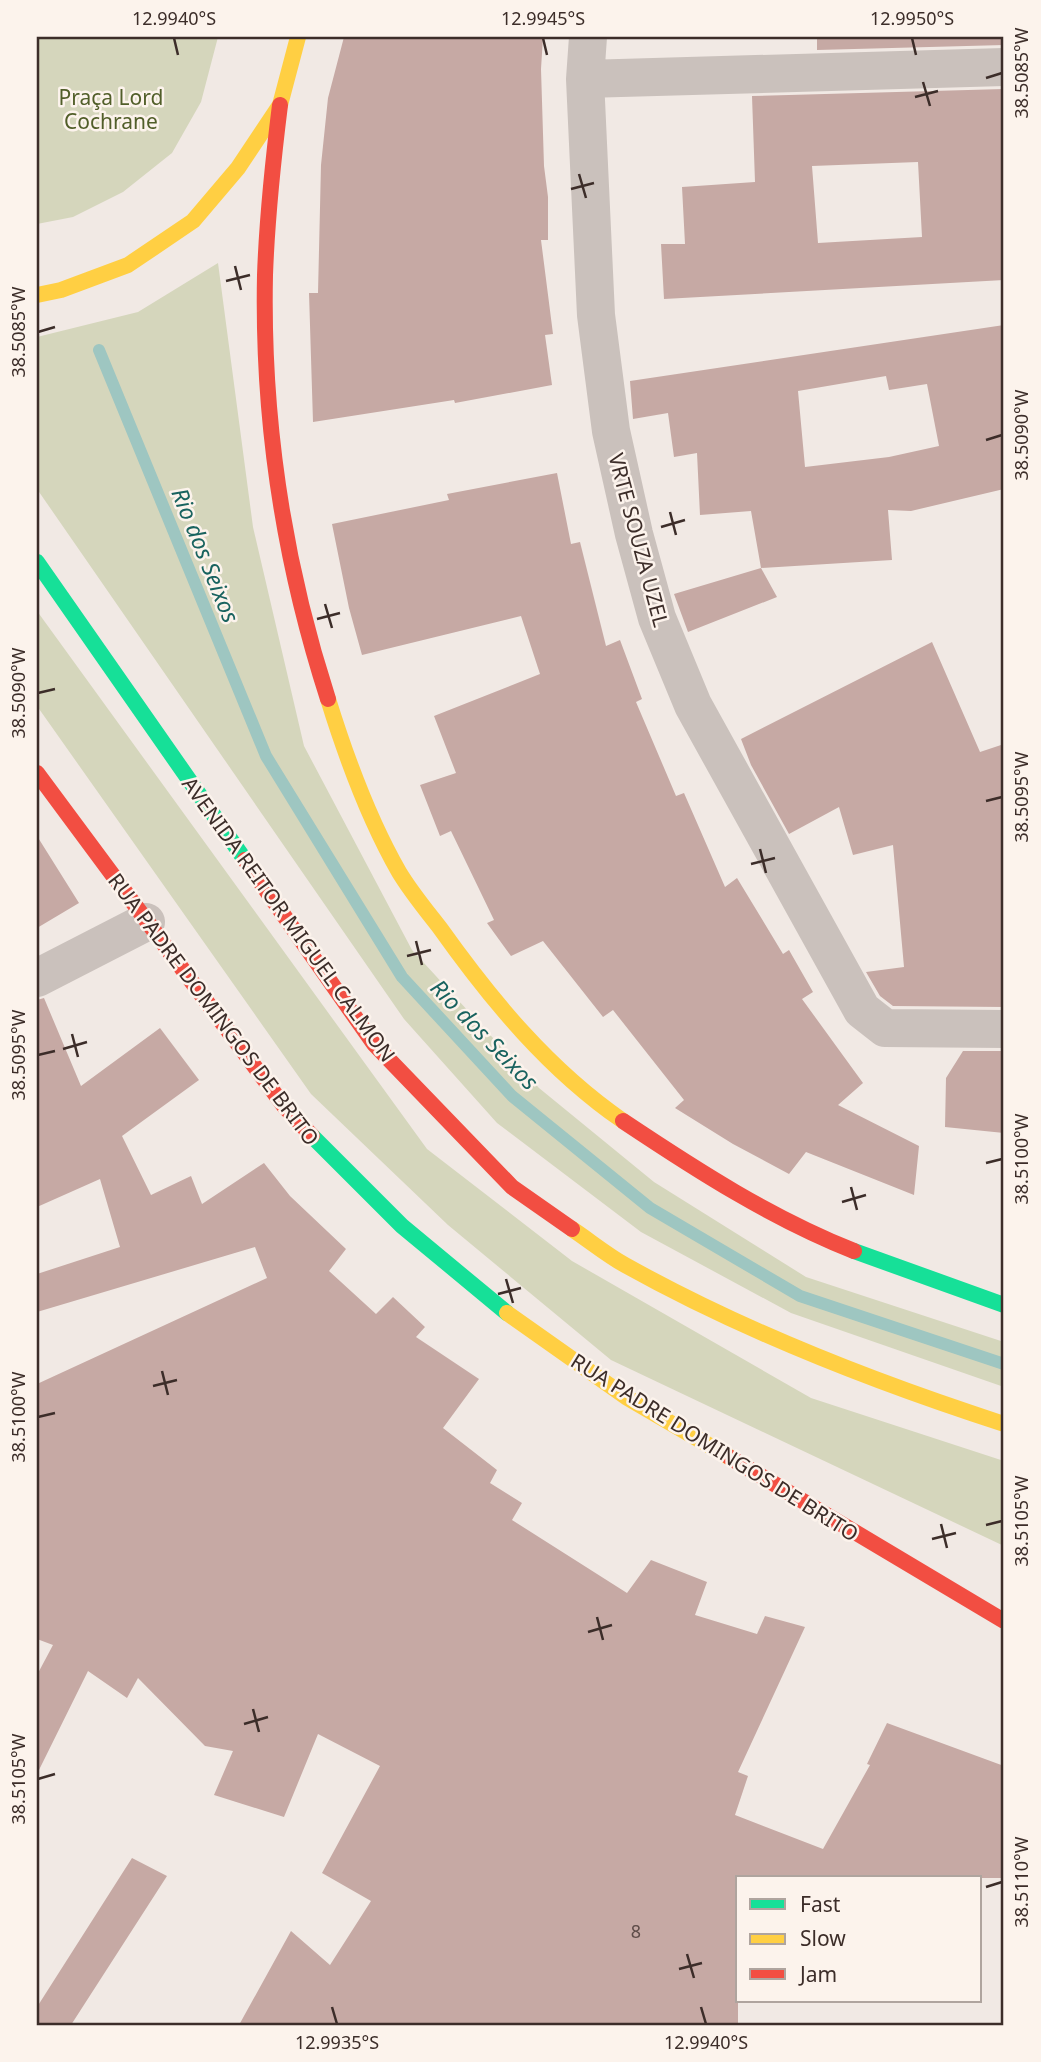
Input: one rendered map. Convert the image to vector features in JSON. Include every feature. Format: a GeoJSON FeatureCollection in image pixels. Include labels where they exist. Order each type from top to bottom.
{"type":"FeatureCollection","features":[{"type":"Feature","properties":{"kind":"main road"},"geometry":{"type":"LineString","coordinates":[[298,37],[279,105],[270,197],[265,299],[269,402],[282,515],[300,600],[325,688],[357,781],[397,867],[459,956],[521,1032],[589,1096],[675,1157],[753,1204],[831,1242],[1004,1305]]}},
{"type":"Feature","properties":{"kind":"main road"},"geometry":{"type":"LineString","coordinates":[[37,295],[61,290],[128,265],[193,221],[238,168],[279,105]]}},
{"type":"Feature","properties":{"kind":"main road","name":"AVENIDA REITOR MIGUEL CALMON"},"geometry":{"type":"LineString","coordinates":[[37,562],[374,1044],[512,1187],[623,1264],[739,1324],[908,1393],[1004,1424]]}},
{"type":"Feature","properties":{"kind":"main road","name":"RUA PADRE DOMINGOS DE BRITO"},"geometry":{"type":"LineString","coordinates":[[37,773],[284,1106],[328,1157],[407,1233],[515,1320],[626,1397],[1004,1621]]}},
{"type":"Feature","properties":{"kind":"street","name":"VRTE SOUZA UZEL"},"geometry":{"type":"LineString","coordinates":[[588,37],[585,79],[596,315],[611,431],[634,534],[657,618],[693,705],[862,1010],[885,1028],[1004,1029]]}},
{"type":"Feature","properties":{"kind":"street"},"geometry":{"type":"LineString","coordinates":[[585,79],[1004,66]]}},
{"type":"Feature","properties":{"kind":"street"},"geometry":{"type":"LineString","coordinates":[[37,978],[146,922]]}},
{"type":"Feature","properties":{"kind":"green space","name":"Praça Lord Cochrane"},"geometry":{"type":"Polygon","coordinates":[[[37,37],[218,37],[201,102],[172,153],[123,192],[73,217],[37,224],[37,37]]]}},
{"type":"Feature","properties":{"kind":"green space"},"geometry":{"type":"Polygon","coordinates":[[[218,263],[253,527],[304,746],[412,950],[539,1088],[654,1182],[806,1277],[1004,1342],[1004,1387],[791,1313],[641,1232],[497,1123],[404,1019],[37,489],[37,337],[138,312],[218,263]]]}},
{"type":"Feature","properties":{"kind":"green space"},"geometry":{"type":"Polygon","coordinates":[[[37,611],[427,1149],[572,1261],[811,1398],[1004,1461],[1004,1546],[611,1360],[448,1225],[311,1094],[37,706],[37,611]]]}},
{"type":"Feature","properties":{"kind":"building"},"geometry":{"type":"Polygon","coordinates":[[[344,37],[543,37],[541,69],[548,240],[541,240],[553,334],[545,335],[552,385],[455,403],[454,400],[313,422],[309,293],[318,293],[321,165],[328,98],[344,37]]]}},
{"type":"Feature","properties":{"kind":"building"},"geometry":{"type":"Polygon","coordinates":[[[817,37],[1004,37],[1004,45],[817,50],[817,37]]]}},
{"type":"Feature","properties":{"kind":"building"},"geometry":{"type":"Polygon","coordinates":[[[1004,89],[1004,280],[664,299],[661,244],[685,244],[682,187],[755,182],[752,96],[1004,89]],[[918,162],[812,166],[818,243],[922,237],[918,162]]]}},
{"type":"Feature","properties":{"kind":"building"},"geometry":{"type":"Polygon","coordinates":[[[1004,325],[1004,489],[911,511],[888,510],[892,560],[761,568],[751,511],[700,515],[697,453],[674,457],[668,413],[633,419],[630,381],[1004,325]],[[886,376],[798,391],[805,467],[889,457],[939,446],[927,384],[889,390],[886,376]]]}},
{"type":"Feature","properties":{"kind":"building"},"geometry":{"type":"Polygon","coordinates":[[[557,473],[571,544],[580,542],[606,646],[620,640],[642,699],[636,702],[676,796],[684,793],[725,887],[737,878],[783,954],[789,950],[813,992],[802,999],[863,1083],[838,1105],[919,1146],[914,1195],[806,1152],[789,1174],[675,1108],[684,1100],[613,1010],[603,1017],[543,941],[511,956],[487,923],[494,920],[451,831],[440,836],[420,785],[456,773],[434,716],[540,674],[521,616],[362,655],[349,608],[332,524],[449,500],[447,494],[557,473]]]}},
{"type":"Feature","properties":{"kind":"building"},"geometry":{"type":"Polygon","coordinates":[[[761,568],[777,597],[688,632],[674,594],[761,568]]]}},
{"type":"Feature","properties":{"kind":"building"},"geometry":{"type":"Polygon","coordinates":[[[932,642],[980,752],[1004,744],[1004,1007],[893,1006],[880,996],[866,972],[904,967],[893,845],[853,855],[839,807],[789,834],[751,765],[741,739],[932,642]]]}},
{"type":"Feature","properties":{"kind":"building"},"geometry":{"type":"Polygon","coordinates":[[[37,836],[79,903],[37,928],[37,836]]]}},
{"type":"Feature","properties":{"kind":"building"},"geometry":{"type":"Polygon","coordinates":[[[44,998],[81,1086],[160,1028],[199,1080],[122,1136],[151,1195],[191,1176],[202,1204],[264,1163],[290,1196],[346,1249],[329,1271],[376,1314],[393,1297],[425,1327],[416,1337],[479,1379],[443,1428],[497,1470],[490,1483],[522,1503],[512,1520],[627,1593],[651,1560],[707,1582],[695,1615],[757,1634],[765,1616],[805,1627],[738,1772],[748,1776],[735,1815],[823,1849],[870,1765],[867,1764],[887,1723],[1004,1766],[1004,1878],[736,1876],[738,2025],[239,2025],[291,1931],[330,1965],[371,1901],[322,1873],[380,1766],[318,1734],[284,1817],[214,1795],[233,1751],[205,1746],[138,1678],[127,1698],[88,1671],[37,1774],[37,1675],[53,1645],[37,1639],[37,1384],[267,1278],[255,1247],[37,1312],[37,1274],[120,1247],[100,1179],[37,1207],[37,1000],[44,998]]]}},
{"type":"Feature","properties":{"kind":"building"},"geometry":{"type":"Polygon","coordinates":[[[963,1051],[1004,1051],[1004,1133],[945,1127],[946,1078],[963,1051]]]}},
{"type":"Feature","properties":{"kind":"building"},"geometry":{"type":"Polygon","coordinates":[[[132,1858],[167,1876],[71,2025],[37,2025],[37,2007],[132,1858]]]}},
{"type":"Feature","properties":{"kind":"waterway","name":"Rio dos Seixos"},"geometry":{"type":"LineString","coordinates":[[99,350],[266,756],[402,977],[512,1096],[650,1208],[800,1296],[1004,1364]]}},
{"type":"Feature","properties":{"kind":"traffic: fast"},"geometry":{"type":"LineString","coordinates":[[37,562],[245,860]]}},
{"type":"Feature","properties":{"kind":"traffic: fast"},"geometry":{"type":"LineString","coordinates":[[312,1136],[402,1226],[507,1313]]}},
{"type":"Feature","properties":{"kind":"traffic: fast"},"geometry":{"type":"LineString","coordinates":[[854,1251],[1004,1305]]}},
{"type":"Feature","properties":{"kind":"traffic: slow"},"geometry":{"type":"LineString","coordinates":[[37,295],[61,290],[128,265],[193,221],[238,168],[280,105],[298,37]]}},
{"type":"Feature","properties":{"kind":"traffic: slow"},"geometry":{"type":"LineString","coordinates":[[328,699],[368,809],[408,887],[480,982],[523,1033],[570,1080],[623,1121]]}},
{"type":"Feature","properties":{"kind":"traffic: slow"},"geometry":{"type":"LineString","coordinates":[[572,1229],[625,1265],[763,1334],[907,1391],[1004,1424]]}},
{"type":"Feature","properties":{"kind":"traffic: slow"},"geometry":{"type":"LineString","coordinates":[[507,1313],[626,1397],[729,1457]]}},
{"type":"Feature","properties":{"kind":"traffic: jam"},"geometry":{"type":"LineString","coordinates":[[280,105],[265,275],[267,382],[288,543],[299,595],[328,699]]}},
{"type":"Feature","properties":{"kind":"traffic: jam"},"geometry":{"type":"LineString","coordinates":[[37,773],[284,1106],[312,1136]]}},
{"type":"Feature","properties":{"kind":"traffic: jam"},"geometry":{"type":"LineString","coordinates":[[245,860],[374,1044],[512,1187],[572,1229]]}},
{"type":"Feature","properties":{"kind":"traffic: jam"},"geometry":{"type":"LineString","coordinates":[[623,1121],[764,1209],[854,1251]]}},
{"type":"Feature","properties":{"kind":"traffic: jam"},"geometry":{"type":"LineString","coordinates":[[729,1457],[1004,1621]]}}]}
